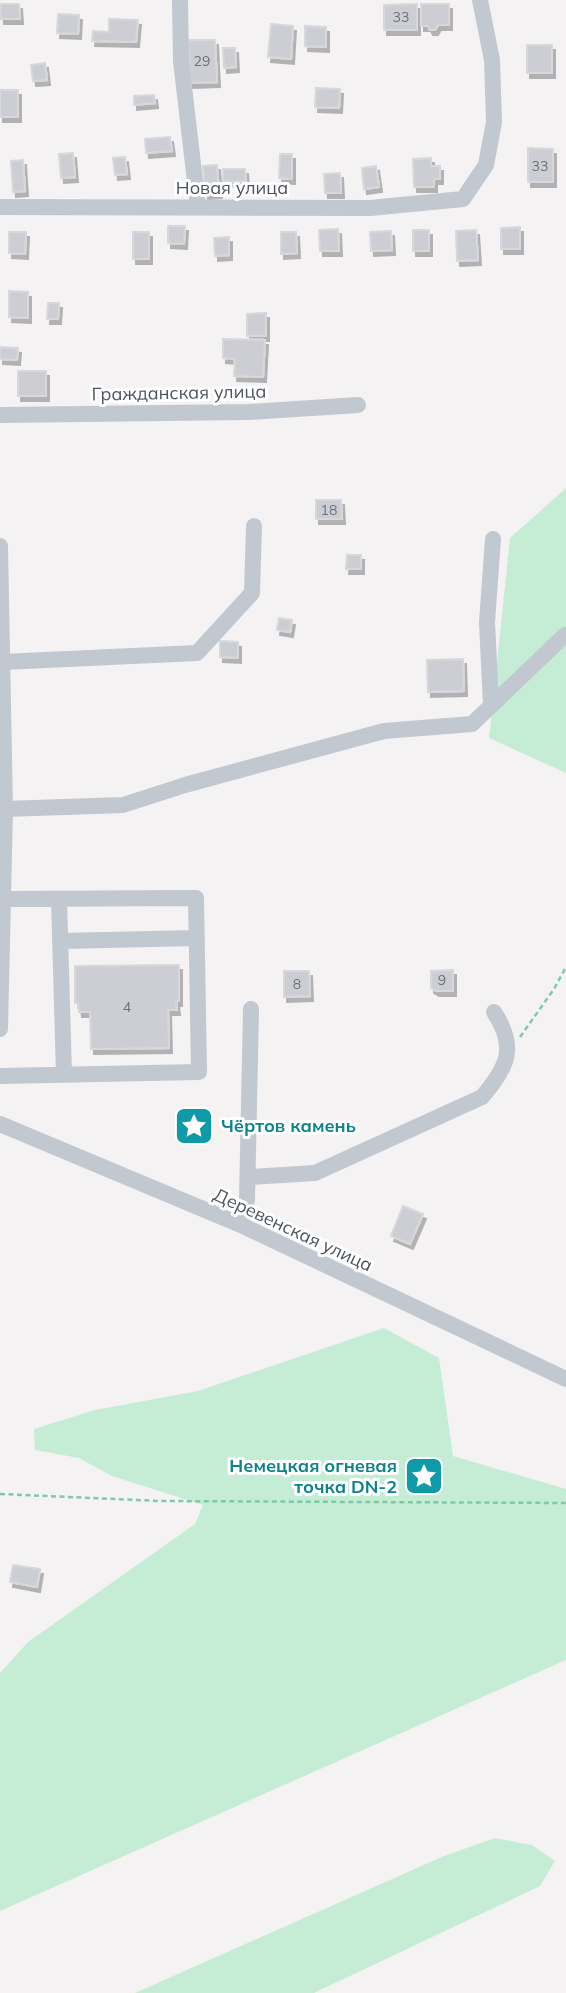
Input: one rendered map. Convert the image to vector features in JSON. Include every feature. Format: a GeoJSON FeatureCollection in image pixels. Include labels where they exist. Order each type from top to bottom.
{"type":"FeatureCollection","features":[{"type":"Feature","properties":{"kind":"street"},"geometry":{"type":"LineString","coordinates":[[180,0],[181,61],[198,207]]}},
{"type":"Feature","properties":{"kind":"street","name":"Новая улица"},"geometry":{"type":"LineString","coordinates":[[0,207],[370,208],[463,199],[486,166],[494,122],[492,60],[480,0]]}},
{"type":"Feature","properties":{"kind":"street","name":"Гражданская улица"},"geometry":{"type":"LineString","coordinates":[[0,415],[249,412],[358,405]]}},
{"type":"Feature","properties":{"kind":"street"},"geometry":{"type":"LineString","coordinates":[[3,662],[197,653],[252,593],[254,526]]}},
{"type":"Feature","properties":{"kind":"street"},"geometry":{"type":"LineString","coordinates":[[491,705],[486,622],[493,539]]}},
{"type":"Feature","properties":{"kind":"street"},"geometry":{"type":"LineString","coordinates":[[0,546],[5,809],[0,1028]]}},
{"type":"Feature","properties":{"kind":"street"},"geometry":{"type":"LineString","coordinates":[[5,809],[123,805],[185,785],[384,731],[472,724],[565,635]]}},
{"type":"Feature","properties":{"kind":"street"},"geometry":{"type":"LineString","coordinates":[[0,1076],[199,1072],[197,898],[3,900]]}},
{"type":"Feature","properties":{"kind":"street"},"geometry":{"type":"LineString","coordinates":[[59,899],[64,1075]]}},
{"type":"Feature","properties":{"kind":"street"},"geometry":{"type":"LineString","coordinates":[[60,941],[197,938]]}},
{"type":"Feature","properties":{"kind":"street"},"geometry":{"type":"LineString","coordinates":[[241,1225],[245,1213],[248,1177],[251,1009]]}},
{"type":"Feature","properties":{"kind":"street"},"geometry":{"type":"LineString","coordinates":[[248,1177],[315,1174],[482,1097],[499,1077],[507,1055],[506,1030],[494,1012]]}},
{"type":"Feature","properties":{"kind":"street","name":"Деревенская улица"},"geometry":{"type":"LineString","coordinates":[[0,1124],[241,1225],[566,1379]]}},
{"type":"Feature","properties":{"kind":"path"},"geometry":{"type":"LineString","coordinates":[[507,1055],[554,989],[566,967]]}},
{"type":"Feature","properties":{"kind":"path"},"geometry":{"type":"LineString","coordinates":[[0,1493],[160,1501],[566,1503]]}},
{"type":"Feature","properties":{"kind":"green space"},"geometry":{"type":"Polygon","coordinates":[[[566,488],[566,773],[489,738],[510,538],[566,488]]]}},
{"type":"Feature","properties":{"kind":"green space"},"geometry":{"type":"Polygon","coordinates":[[[384,1328],[439,1358],[453,1456],[566,1489],[566,1660],[0,1911],[0,1673],[28,1642],[195,1524],[203,1505],[112,1476],[79,1458],[35,1450],[34,1429],[95,1410],[198,1391],[384,1328]]]}},
{"type":"Feature","properties":{"kind":"green space"},"geometry":{"type":"Polygon","coordinates":[[[495,1838],[532,1845],[555,1861],[540,1886],[314,1993],[135,1993],[444,1856],[495,1838]]]}},
{"type":"Feature","properties":{"kind":"building"},"geometry":{"type":"Polygon","coordinates":[[[0,4],[19,4],[20,19],[1,19],[0,4]]]}},
{"type":"Feature","properties":{"kind":"building"},"geometry":{"type":"Polygon","coordinates":[[[417,4],[417,30],[384,30],[384,5],[417,4]]]}},
{"type":"Feature","properties":{"kind":"building"},"geometry":{"type":"Polygon","coordinates":[[[421,4],[449,4],[449,25],[438,25],[435,30],[421,26],[421,4]]]}},
{"type":"Feature","properties":{"kind":"building"},"geometry":{"type":"Polygon","coordinates":[[[58,14],[79,15],[78,34],[57,33],[58,14]]]}},
{"type":"Feature","properties":{"kind":"building"},"geometry":{"type":"Polygon","coordinates":[[[109,19],[138,20],[136,42],[92,41],[93,31],[109,32],[109,19]]]}},
{"type":"Feature","properties":{"kind":"building"},"geometry":{"type":"Polygon","coordinates":[[[271,24],[293,26],[291,59],[268,57],[271,24]]]}},
{"type":"Feature","properties":{"kind":"building"},"geometry":{"type":"Polygon","coordinates":[[[305,26],[326,27],[326,47],[305,46],[305,26]]]}},
{"type":"Feature","properties":{"kind":"building"},"geometry":{"type":"Polygon","coordinates":[[[188,40],[215,40],[217,82],[190,83],[188,40]]]}},
{"type":"Feature","properties":{"kind":"building"},"geometry":{"type":"Polygon","coordinates":[[[527,45],[552,45],[552,73],[527,73],[527,45]]]}},
{"type":"Feature","properties":{"kind":"building"},"geometry":{"type":"Polygon","coordinates":[[[223,48],[235,48],[236,67],[224,68],[223,48]]]}},
{"type":"Feature","properties":{"kind":"building"},"geometry":{"type":"Polygon","coordinates":[[[45,63],[47,80],[33,81],[31,65],[45,63]]]}},
{"type":"Feature","properties":{"kind":"building"},"geometry":{"type":"Polygon","coordinates":[[[316,88],[340,89],[339,108],[315,107],[316,88]]]}},
{"type":"Feature","properties":{"kind":"building"},"geometry":{"type":"Polygon","coordinates":[[[0,90],[18,90],[18,117],[0,117],[0,90]]]}},
{"type":"Feature","properties":{"kind":"building"},"geometry":{"type":"Polygon","coordinates":[[[154,95],[155,103],[134,105],[134,96],[154,95]]]}},
{"type":"Feature","properties":{"kind":"building"},"geometry":{"type":"Polygon","coordinates":[[[170,137],[172,151],[146,153],[145,139],[170,137]]]}},
{"type":"Feature","properties":{"kind":"building"},"geometry":{"type":"Polygon","coordinates":[[[528,148],[553,149],[553,182],[528,182],[528,148]]]}},
{"type":"Feature","properties":{"kind":"building"},"geometry":{"type":"Polygon","coordinates":[[[73,153],[75,177],[61,178],[59,154],[73,153]]]}},
{"type":"Feature","properties":{"kind":"building"},"geometry":{"type":"Polygon","coordinates":[[[280,154],[292,154],[292,179],[279,178],[280,154]]]}},
{"type":"Feature","properties":{"kind":"building"},"geometry":{"type":"Polygon","coordinates":[[[125,157],[127,174],[115,175],[113,158],[125,157]]]}},
{"type":"Feature","properties":{"kind":"building"},"geometry":{"type":"Polygon","coordinates":[[[431,158],[431,166],[440,166],[440,179],[434,179],[434,187],[414,187],[413,159],[431,158]]]}},
{"type":"Feature","properties":{"kind":"building"},"geometry":{"type":"Polygon","coordinates":[[[23,160],[25,191],[13,192],[11,161],[23,160]]]}},
{"type":"Feature","properties":{"kind":"building"},"geometry":{"type":"Polygon","coordinates":[[[217,165],[219,193],[205,194],[203,166],[217,165]]]}},
{"type":"Feature","properties":{"kind":"building"},"geometry":{"type":"Polygon","coordinates":[[[376,166],[379,187],[364,189],[362,168],[376,166]]]}},
{"type":"Feature","properties":{"kind":"building"},"geometry":{"type":"Polygon","coordinates":[[[223,169],[245,169],[246,181],[223,182],[223,169]]]}},
{"type":"Feature","properties":{"kind":"building"},"geometry":{"type":"Polygon","coordinates":[[[340,173],[341,193],[325,193],[324,174],[340,173]]]}},
{"type":"Feature","properties":{"kind":"building"},"geometry":{"type":"Polygon","coordinates":[[[168,226],[185,226],[184,244],[168,243],[168,226]]]}},
{"type":"Feature","properties":{"kind":"building"},"geometry":{"type":"Polygon","coordinates":[[[520,227],[520,249],[501,249],[501,228],[520,227]]]}},
{"type":"Feature","properties":{"kind":"building"},"geometry":{"type":"Polygon","coordinates":[[[338,229],[339,251],[320,251],[319,230],[338,229]]]}},
{"type":"Feature","properties":{"kind":"building"},"geometry":{"type":"Polygon","coordinates":[[[413,230],[429,230],[429,251],[413,251],[413,230]]]}},
{"type":"Feature","properties":{"kind":"building"},"geometry":{"type":"Polygon","coordinates":[[[476,230],[478,260],[457,261],[456,231],[476,230]]]}},
{"type":"Feature","properties":{"kind":"building"},"geometry":{"type":"Polygon","coordinates":[[[391,231],[392,250],[371,251],[370,232],[391,231]]]}},
{"type":"Feature","properties":{"kind":"building"},"geometry":{"type":"Polygon","coordinates":[[[9,232],[26,232],[25,254],[9,253],[9,232]]]}},
{"type":"Feature","properties":{"kind":"building"},"geometry":{"type":"Polygon","coordinates":[[[133,232],[149,232],[149,259],[133,259],[133,232]]]}},
{"type":"Feature","properties":{"kind":"building"},"geometry":{"type":"Polygon","coordinates":[[[281,232],[296,232],[297,253],[281,254],[281,232]]]}},
{"type":"Feature","properties":{"kind":"building"},"geometry":{"type":"Polygon","coordinates":[[[229,237],[229,255],[215,256],[214,238],[229,237]]]}},
{"type":"Feature","properties":{"kind":"building"},"geometry":{"type":"Polygon","coordinates":[[[9,291],[28,292],[28,318],[9,317],[9,291]]]}},
{"type":"Feature","properties":{"kind":"building"},"geometry":{"type":"Polygon","coordinates":[[[48,303],[59,303],[58,319],[47,319],[48,303]]]}},
{"type":"Feature","properties":{"kind":"building"},"geometry":{"type":"Polygon","coordinates":[[[266,313],[266,336],[247,336],[247,314],[266,313]]]}},
{"type":"Feature","properties":{"kind":"building"},"geometry":{"type":"Polygon","coordinates":[[[223,339],[265,340],[263,377],[234,376],[235,359],[223,358],[223,339]]]}},
{"type":"Feature","properties":{"kind":"building"},"geometry":{"type":"Polygon","coordinates":[[[0,347],[18,348],[17,360],[0,359],[0,347]]]}},
{"type":"Feature","properties":{"kind":"building"},"geometry":{"type":"Polygon","coordinates":[[[18,371],[46,371],[46,396],[18,396],[18,371]]]}},
{"type":"Feature","properties":{"kind":"building"},"geometry":{"type":"Polygon","coordinates":[[[316,500],[341,500],[342,519],[316,519],[316,500]]]}},
{"type":"Feature","properties":{"kind":"building"},"geometry":{"type":"Polygon","coordinates":[[[347,555],[361,555],[361,569],[346,569],[347,555]]]}},
{"type":"Feature","properties":{"kind":"building"},"geometry":{"type":"Polygon","coordinates":[[[279,618],[292,620],[290,632],[277,630],[279,618]]]}},
{"type":"Feature","properties":{"kind":"building"},"geometry":{"type":"Polygon","coordinates":[[[220,641],[238,642],[238,658],[220,657],[220,641]]]}},
{"type":"Feature","properties":{"kind":"building"},"geometry":{"type":"Polygon","coordinates":[[[463,659],[464,691],[428,692],[427,660],[463,659]]]}},
{"type":"Feature","properties":{"kind":"building"},"geometry":{"type":"Polygon","coordinates":[[[179,965],[177,1010],[168,1010],[169,1048],[91,1049],[90,1012],[79,1012],[78,1003],[75,1003],[75,966],[179,965]]]}},
{"type":"Feature","properties":{"kind":"building"},"geometry":{"type":"Polygon","coordinates":[[[453,970],[453,991],[436,991],[431,988],[431,971],[453,970]]]}},
{"type":"Feature","properties":{"kind":"building"},"geometry":{"type":"Polygon","coordinates":[[[284,971],[309,971],[310,996],[284,997],[284,971]]]}},
{"type":"Feature","properties":{"kind":"building"},"geometry":{"type":"Polygon","coordinates":[[[403,1206],[423,1214],[410,1244],[391,1236],[403,1206]]]}},
{"type":"Feature","properties":{"kind":"building"},"geometry":{"type":"Polygon","coordinates":[[[13,1565],[40,1569],[37,1587],[10,1582],[13,1565]]]}},
{"type":"Feature","properties":{"kind":"place","name":"Чёртов камень"},"geometry":{"type":"Point","coordinates":[194,1126]}},
{"type":"Feature","properties":{"kind":"place","name":"Немецкая огневая точка DN-2"},"geometry":{"type":"Point","coordinates":[424,1476]}}]}
